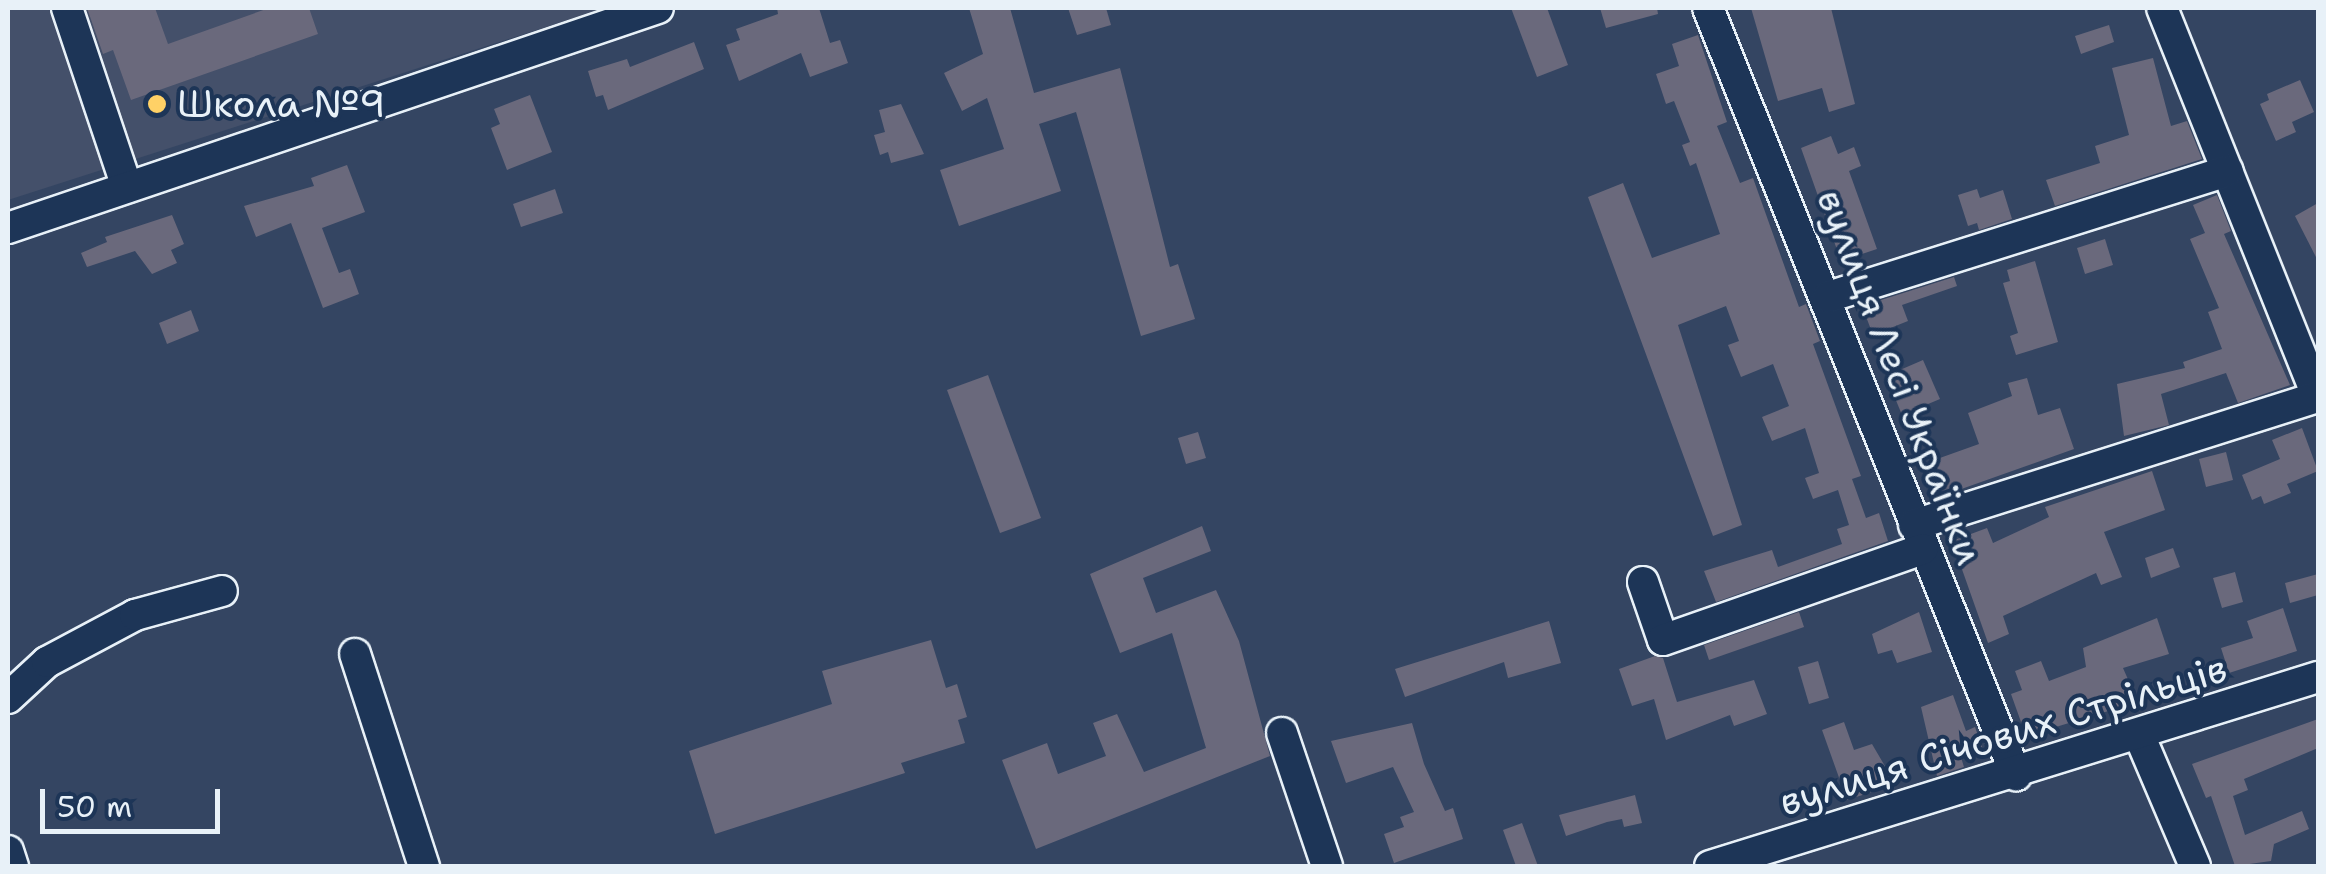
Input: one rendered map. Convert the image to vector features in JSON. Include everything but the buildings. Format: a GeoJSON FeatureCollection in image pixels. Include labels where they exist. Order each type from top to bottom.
{"type":"FeatureCollection","features":[{"type":"Feature","properties":{"kind":"street"},"geometry":{"type":"LineString","coordinates":[[66,8],[127,186]]}},
{"type":"Feature","properties":{"kind":"street"},"geometry":{"type":"LineString","coordinates":[[8,228],[657,8]]}},
{"type":"Feature","properties":{"kind":"street","name":"вулиця Лесі Українки"},"geometry":{"type":"LineString","coordinates":[[1708,8],[1828,297],[1918,537],[2016,776]]}},
{"type":"Feature","properties":{"kind":"street"},"geometry":{"type":"LineString","coordinates":[[1644,582],[1663,640],[1918,537],[2318,398],[2162,8]]}},
{"type":"Feature","properties":{"kind":"street"},"geometry":{"type":"LineString","coordinates":[[1828,297],[2228,171]]}},
{"type":"Feature","properties":{"kind":"street"},"geometry":{"type":"LineString","coordinates":[[8,698],[47,662],[135,615],[222,591]]}},
{"type":"Feature","properties":{"kind":"street"},"geometry":{"type":"LineString","coordinates":[[354,654],[424,866]]}},
{"type":"Feature","properties":{"kind":"street","name":"вулиця Січових Стрільців"},"geometry":{"type":"LineString","coordinates":[[1710,866],[2016,776],[2318,677]]}},
{"type":"Feature","properties":{"kind":"street"},"geometry":{"type":"LineString","coordinates":[[1282,733],[1327,866]]}},
{"type":"Feature","properties":{"kind":"street"},"geometry":{"type":"LineString","coordinates":[[2140,737],[2195,866]]}},
{"type":"Feature","properties":{"kind":"street"},"geometry":{"type":"LineString","coordinates":[[8,850],[13,866]]}},
{"type":"Feature","properties":{"kind":"shaded area","name":"Школа №9"},"geometry":{"type":"Polygon","coordinates":[[[8,8],[605,8],[8,200],[8,8]]]}},
{"type":"Feature","properties":{"kind":"place","name":"Школа №9"},"geometry":{"type":"Point","coordinates":[157,104]}}]}
